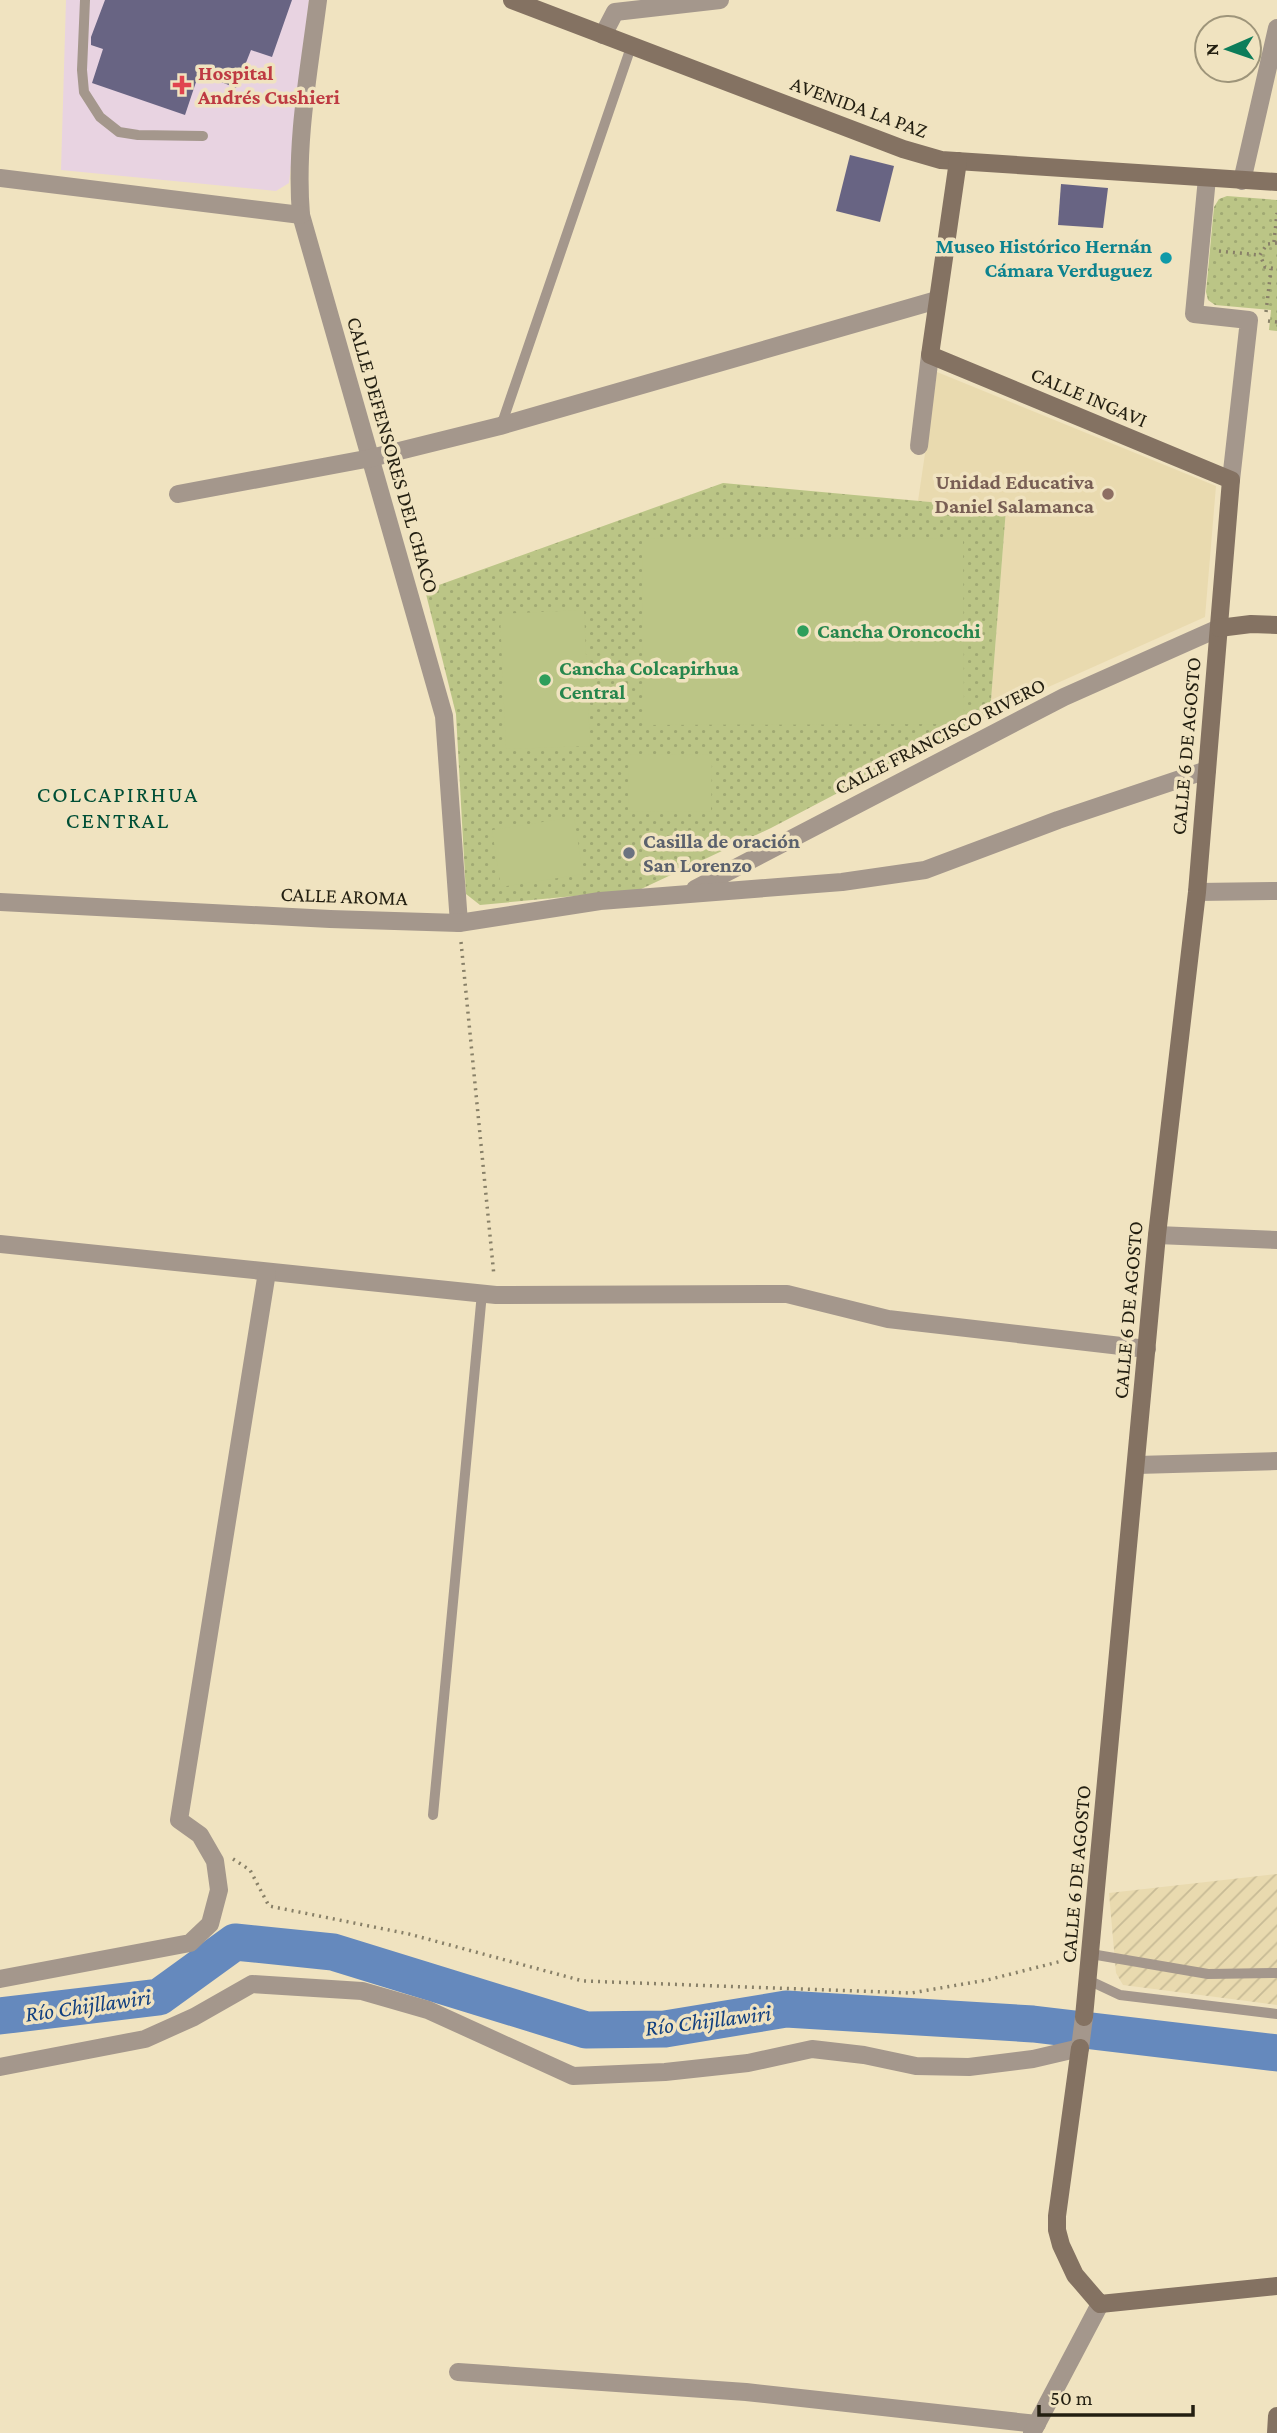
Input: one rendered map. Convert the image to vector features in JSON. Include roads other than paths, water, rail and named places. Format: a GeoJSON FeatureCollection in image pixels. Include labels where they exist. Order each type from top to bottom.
{"type":"FeatureCollection","features":[{"type":"Feature","properties":{"kind":"main road","name":"AVENIDA LA PAZ"},"geometry":{"type":"LineString","coordinates":[[512,0],[903,149],[941,160],[1277,182]]}},
{"type":"Feature","properties":{"kind":"main road"},"geometry":{"type":"LineString","coordinates":[[930,355],[958,161]]}},
{"type":"Feature","properties":{"kind":"main road","name":"CALLE INGAVI"},"geometry":{"type":"LineString","coordinates":[[930,355],[1231,480]]}},
{"type":"Feature","properties":{"kind":"main road","name":"CALLE 6 DE AGOSTO"},"geometry":{"type":"LineString","coordinates":[[1084,2017],[1157,1235],[1197,892],[1231,480]]}},
{"type":"Feature","properties":{"kind":"main road"},"geometry":{"type":"LineString","coordinates":[[1219,628],[1251,624],[1277,625]]}},
{"type":"Feature","properties":{"kind":"main road","name":"CALLE 6 DE AGOSTO"},"geometry":{"type":"LineString","coordinates":[[1081,2043],[1057,2230],[1065,2256],[1075,2275],[1100,2304]]}},
{"type":"Feature","properties":{"kind":"main road"},"geometry":{"type":"LineString","coordinates":[[1100,2304],[1277,2286]]}},
{"type":"Feature","properties":{"kind":"main road"},"geometry":{"type":"LineString","coordinates":[[1276,2433],[1277,2416]]}},
{"type":"Feature","properties":{"kind":"street","name":"CALLE DEFENSORES DEL CHACO"},"geometry":{"type":"LineString","coordinates":[[318,0],[300,142],[298,186],[301,215],[444,716],[459,923]]}},
{"type":"Feature","properties":{"kind":"street"},"geometry":{"type":"LineString","coordinates":[[603,35],[614,6],[720,0]]}},
{"type":"Feature","properties":{"kind":"street"},"geometry":{"type":"LineString","coordinates":[[1242,181],[1277,29]]}},
{"type":"Feature","properties":{"kind":"street"},"geometry":{"type":"LineString","coordinates":[[0,178],[301,215]]}},
{"type":"Feature","properties":{"kind":"street","name":"CALLE 6 DE AGOSTO"},"geometry":{"type":"LineString","coordinates":[[1207,178],[1194,314],[1249,320],[1231,480]]}},
{"type":"Feature","properties":{"kind":"street"},"geometry":{"type":"LineString","coordinates":[[178,494],[371,458],[500,426],[937,300]]}},
{"type":"Feature","properties":{"kind":"street"},"geometry":{"type":"LineString","coordinates":[[919,446],[930,355]]}},
{"type":"Feature","properties":{"kind":"street","name":"CALLE FRANCISCO RIVERO"},"geometry":{"type":"LineString","coordinates":[[685,894],[1064,697],[1219,628]]}},
{"type":"Feature","properties":{"kind":"street","name":"CALLE AROMA"},"geometry":{"type":"LineString","coordinates":[[0,902],[459,923],[600,901],[842,882],[925,870],[1058,820],[1207,770]]}},
{"type":"Feature","properties":{"kind":"street"},"geometry":{"type":"LineString","coordinates":[[1197,892],[1277,891]]}},
{"type":"Feature","properties":{"kind":"street"},"geometry":{"type":"LineString","coordinates":[[1157,1235],[1277,1240]]}},
{"type":"Feature","properties":{"kind":"street"},"geometry":{"type":"LineString","coordinates":[[0,1244],[489,1294],[787,1294],[888,1319],[1147,1349]]}},
{"type":"Feature","properties":{"kind":"street"},"geometry":{"type":"LineString","coordinates":[[0,1979],[190,1943],[210,1924],[219,1890],[215,1861],[200,1835],[179,1820],[267,1272]]}},
{"type":"Feature","properties":{"kind":"street"},"geometry":{"type":"LineString","coordinates":[[1137,1465],[1277,1461]]}},
{"type":"Feature","properties":{"kind":"street"},"geometry":{"type":"LineString","coordinates":[[0,2067],[145,2039],[194,2017],[252,1984],[362,1991],[428,2010],[573,2076],[665,2072],[748,2063],[812,2049],[864,2054],[916,2066],[969,2067],[1033,2059],[1081,2043]]}},
{"type":"Feature","properties":{"kind":"street","name":"CALLE 6 DE AGOSTO"},"geometry":{"type":"LineString","coordinates":[[1081,2043],[1084,2017]]}},
{"type":"Feature","properties":{"kind":"street"},"geometry":{"type":"LineString","coordinates":[[458,2372],[746,2392],[1034,2429],[1100,2304]]}},
{"type":"Feature","properties":{"kind":"lane"},"geometry":{"type":"LineString","coordinates":[[85,0],[82,70],[84,92],[100,117],[119,132],[203,136]]}},
{"type":"Feature","properties":{"kind":"lane"},"geometry":{"type":"LineString","coordinates":[[500,426],[631,47]]}},
{"type":"Feature","properties":{"kind":"lane"},"geometry":{"type":"LineString","coordinates":[[433,1815],[489,1294]]}},
{"type":"Feature","properties":{"kind":"lane"},"geometry":{"type":"LineString","coordinates":[[1091,1954],[1208,1974],[1277,1973]]}},
{"type":"Feature","properties":{"kind":"lane"},"geometry":{"type":"LineString","coordinates":[[1088,1980],[1120,1995],[1277,2014]]}},
{"type":"Feature","properties":{"kind":"waterway","name":"Río Chijllawiri"},"geometry":{"type":"LineString","coordinates":[[0,2016],[159,1997],[235,1942],[333,1952],[586,2030],[665,2029],[786,2009],[1033,2024],[1277,2053]]}},
{"type":"Feature","properties":{"kind":"place","name":"Hospital Andrés Cushieri"},"geometry":{"type":"Point","coordinates":[182,85]}},
{"type":"Feature","properties":{"kind":"place","name":"Museo Histórico Hernán Cámara Verduguez"},"geometry":{"type":"Point","coordinates":[1166,258]}},
{"type":"Feature","properties":{"kind":"place","name":"Unidad Educativa Daniel Salamanca"},"geometry":{"type":"Point","coordinates":[1108,494]}},
{"type":"Feature","properties":{"kind":"place","name":"Cancha Oroncochi"},"geometry":{"type":"Point","coordinates":[803,631]}},
{"type":"Feature","properties":{"kind":"place","name":"Cancha Colcapirhua Central"},"geometry":{"type":"Point","coordinates":[545,680]}},
{"type":"Feature","properties":{"kind":"place","name":"Casilla de oración San Lorenzo"},"geometry":{"type":"Point","coordinates":[629,853]}},
{"type":"Feature","properties":{"kind":"district","name":"COLCAPIRHUA CENTRAL"},"geometry":{"type":"Point","coordinates":[118,807]}}]}
